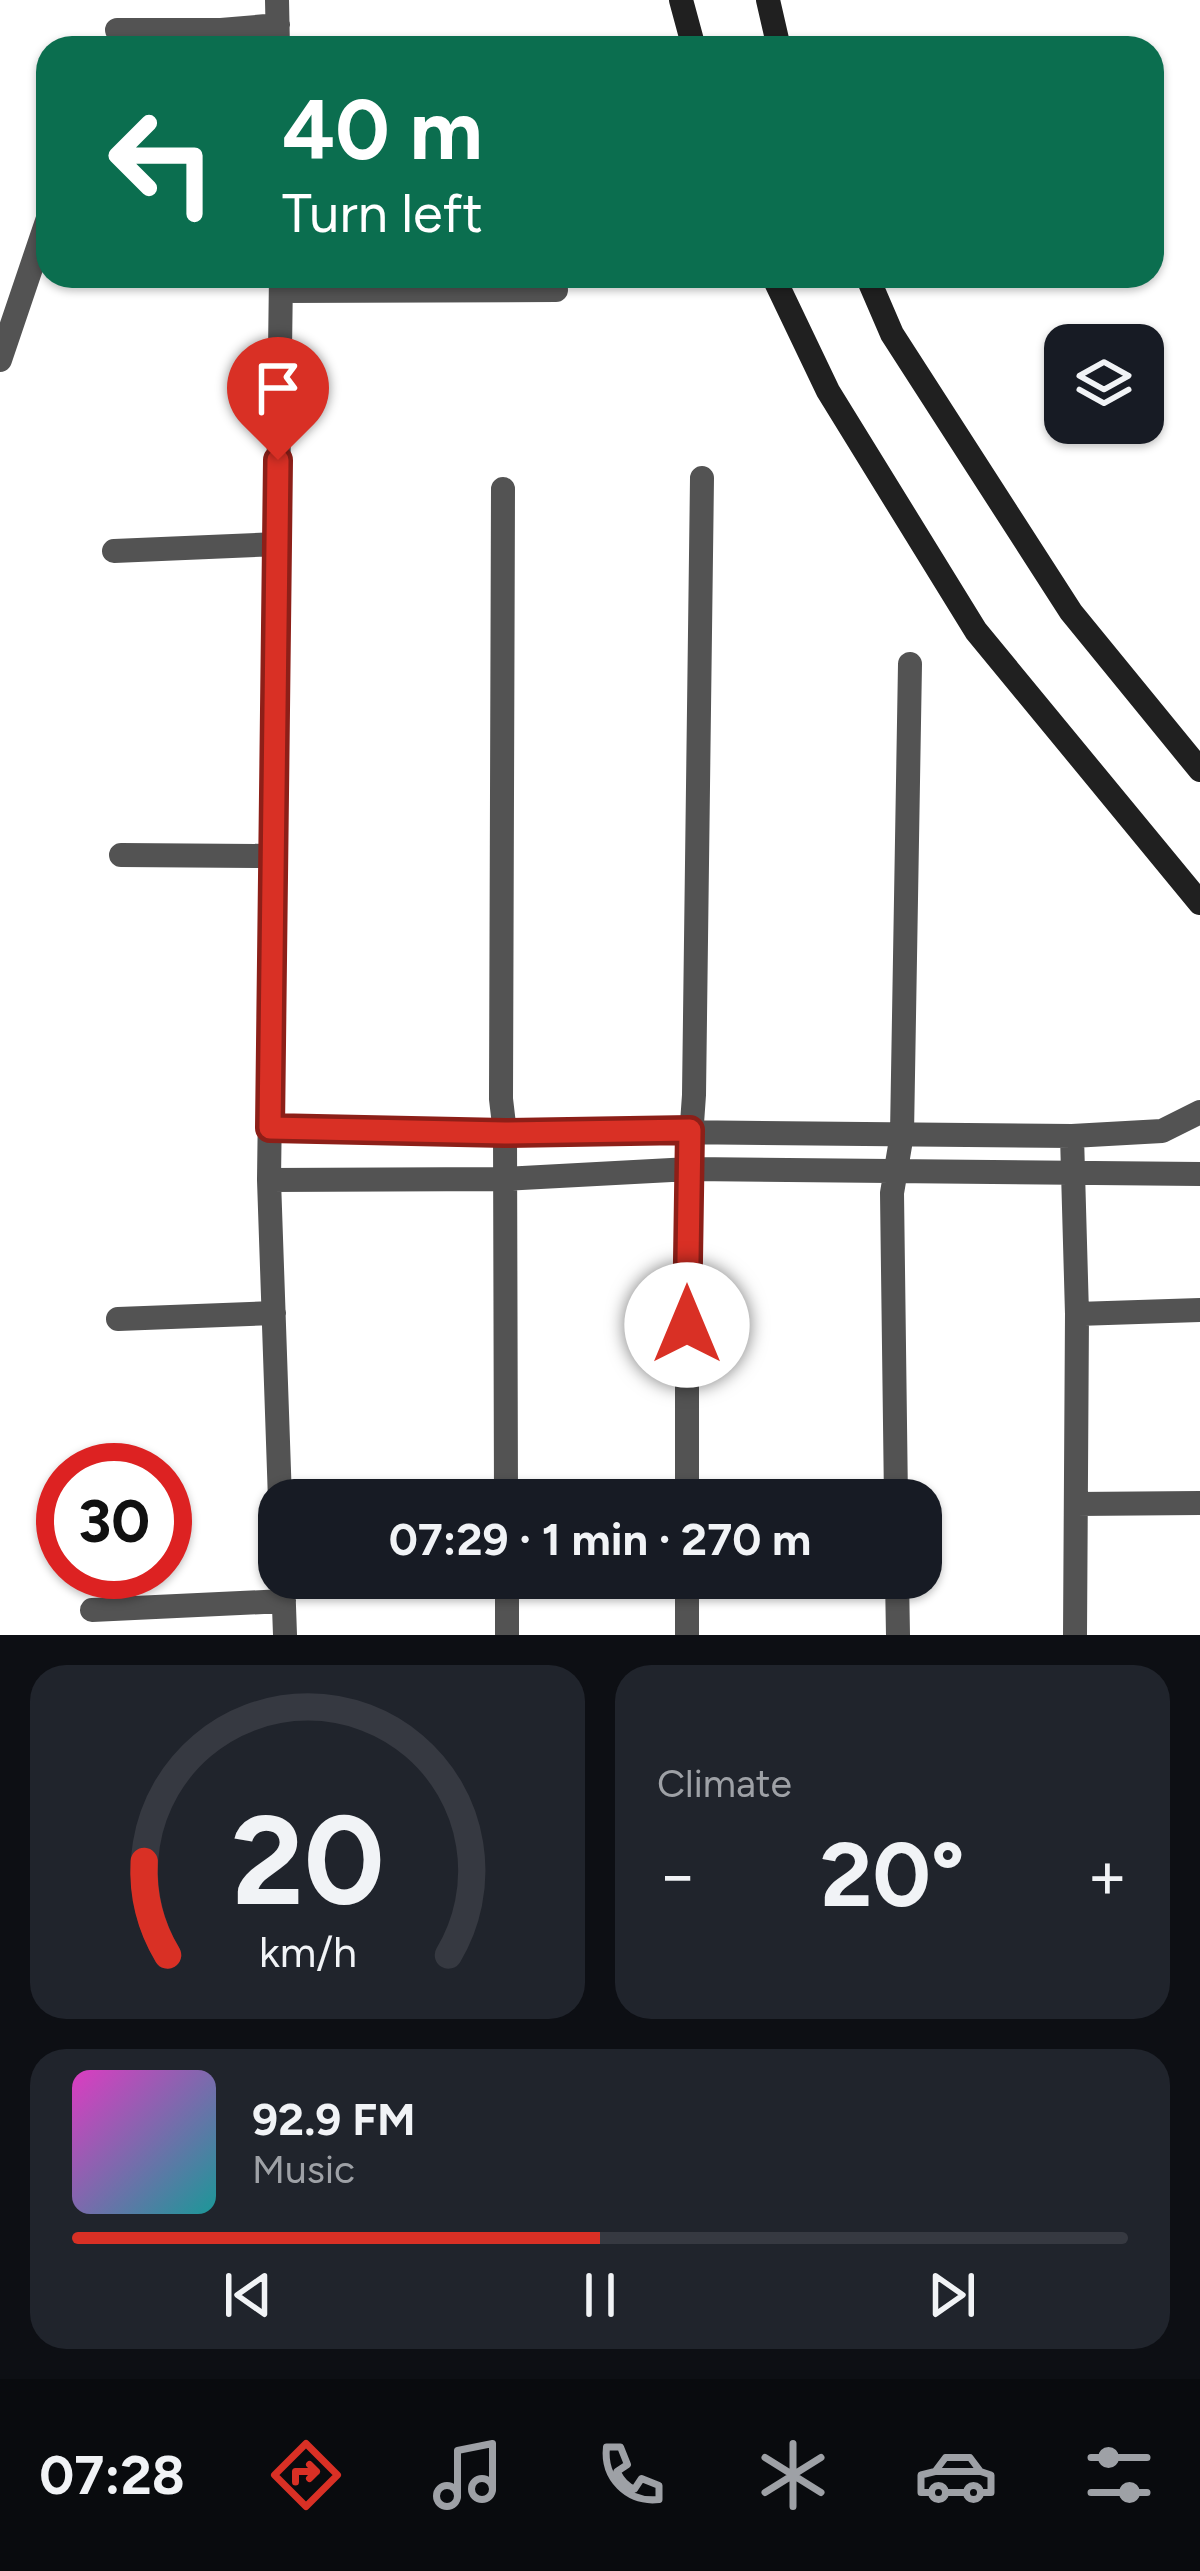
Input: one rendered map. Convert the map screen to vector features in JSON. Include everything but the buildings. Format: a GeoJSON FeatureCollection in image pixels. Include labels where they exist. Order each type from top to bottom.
{"type":"FeatureCollection","features":[{"type":"Feature","properties":{"kind":"street"},"geometry":{"type":"LineString","coordinates":[[681,0],[691,36]]}},
{"type":"Feature","properties":{"kind":"street"},"geometry":{"type":"LineString","coordinates":[[768,0],[776,36]]}},
{"type":"Feature","properties":{"kind":"street"},"geometry":{"type":"LineString","coordinates":[[117,30],[221,30],[278,24]]}},
{"type":"Feature","properties":{"kind":"street"},"geometry":{"type":"LineString","coordinates":[[0,360],[10,306],[36,246]]}},
{"type":"Feature","properties":{"kind":"street"},"geometry":{"type":"LineString","coordinates":[[279,1479],[269,1180],[281,288]]}},
{"type":"Feature","properties":{"kind":"street"},"geometry":{"type":"LineString","coordinates":[[464,288],[556,290]]}},
{"type":"Feature","properties":{"kind":"street"},"geometry":{"type":"LineString","coordinates":[[779,288],[828,392],[976,631],[1200,903]]}},
{"type":"Feature","properties":{"kind":"street"},"geometry":{"type":"LineString","coordinates":[[873,288],[892,334],[1071,612],[1200,770]]}},
{"type":"Feature","properties":{"kind":"street"},"geometry":{"type":"LineString","coordinates":[[687,1479],[702,478]]}},
{"type":"Feature","properties":{"kind":"street"},"geometry":{"type":"LineString","coordinates":[[503,489],[501,1099],[506,1479]]}},
{"type":"Feature","properties":{"kind":"street"},"geometry":{"type":"LineString","coordinates":[[114,551],[278,544]]}},
{"type":"Feature","properties":{"kind":"street"},"geometry":{"type":"LineString","coordinates":[[896,1479],[892,1193],[902,1134],[910,664]]}},
{"type":"Feature","properties":{"kind":"street"},"geometry":{"type":"LineString","coordinates":[[122,855],[273,856]]}},
{"type":"Feature","properties":{"kind":"street"},"geometry":{"type":"LineString","coordinates":[[270,1128],[1072,1136],[1162,1130],[1200,1112]]}},
{"type":"Feature","properties":{"kind":"street"},"geometry":{"type":"LineString","coordinates":[[1072,1136],[1077,1314],[1075,1635]]}},
{"type":"Feature","properties":{"kind":"street"},"geometry":{"type":"LineString","coordinates":[[269,1180],[505,1179],[690,1169],[1200,1174]]}},
{"type":"Feature","properties":{"kind":"street"},"geometry":{"type":"LineString","coordinates":[[1077,1314],[1200,1310]]}},
{"type":"Feature","properties":{"kind":"street"},"geometry":{"type":"LineString","coordinates":[[118,1319],[274,1313]]}},
{"type":"Feature","properties":{"kind":"street"},"geometry":{"type":"LineString","coordinates":[[1076,1504],[1200,1503]]}},
{"type":"Feature","properties":{"kind":"street"},"geometry":{"type":"LineString","coordinates":[[92,1610],[258,1593]]}},
{"type":"Feature","properties":{"kind":"street"},"geometry":{"type":"LineString","coordinates":[[284,1599],[285,1635]]}},
{"type":"Feature","properties":{"kind":"street"},"geometry":{"type":"LineString","coordinates":[[507,1599],[507,1635]]}},
{"type":"Feature","properties":{"kind":"street"},"geometry":{"type":"LineString","coordinates":[[687,1599],[687,1635]]}},
{"type":"Feature","properties":{"kind":"street"},"geometry":{"type":"LineString","coordinates":[[897,1599],[898,1635]]}},
{"type":"Feature","properties":{"kind":"route"},"geometry":{"type":"LineString","coordinates":[[278,460],[270,1128],[505,1133],[690,1130],[687,1325]]}}]}
